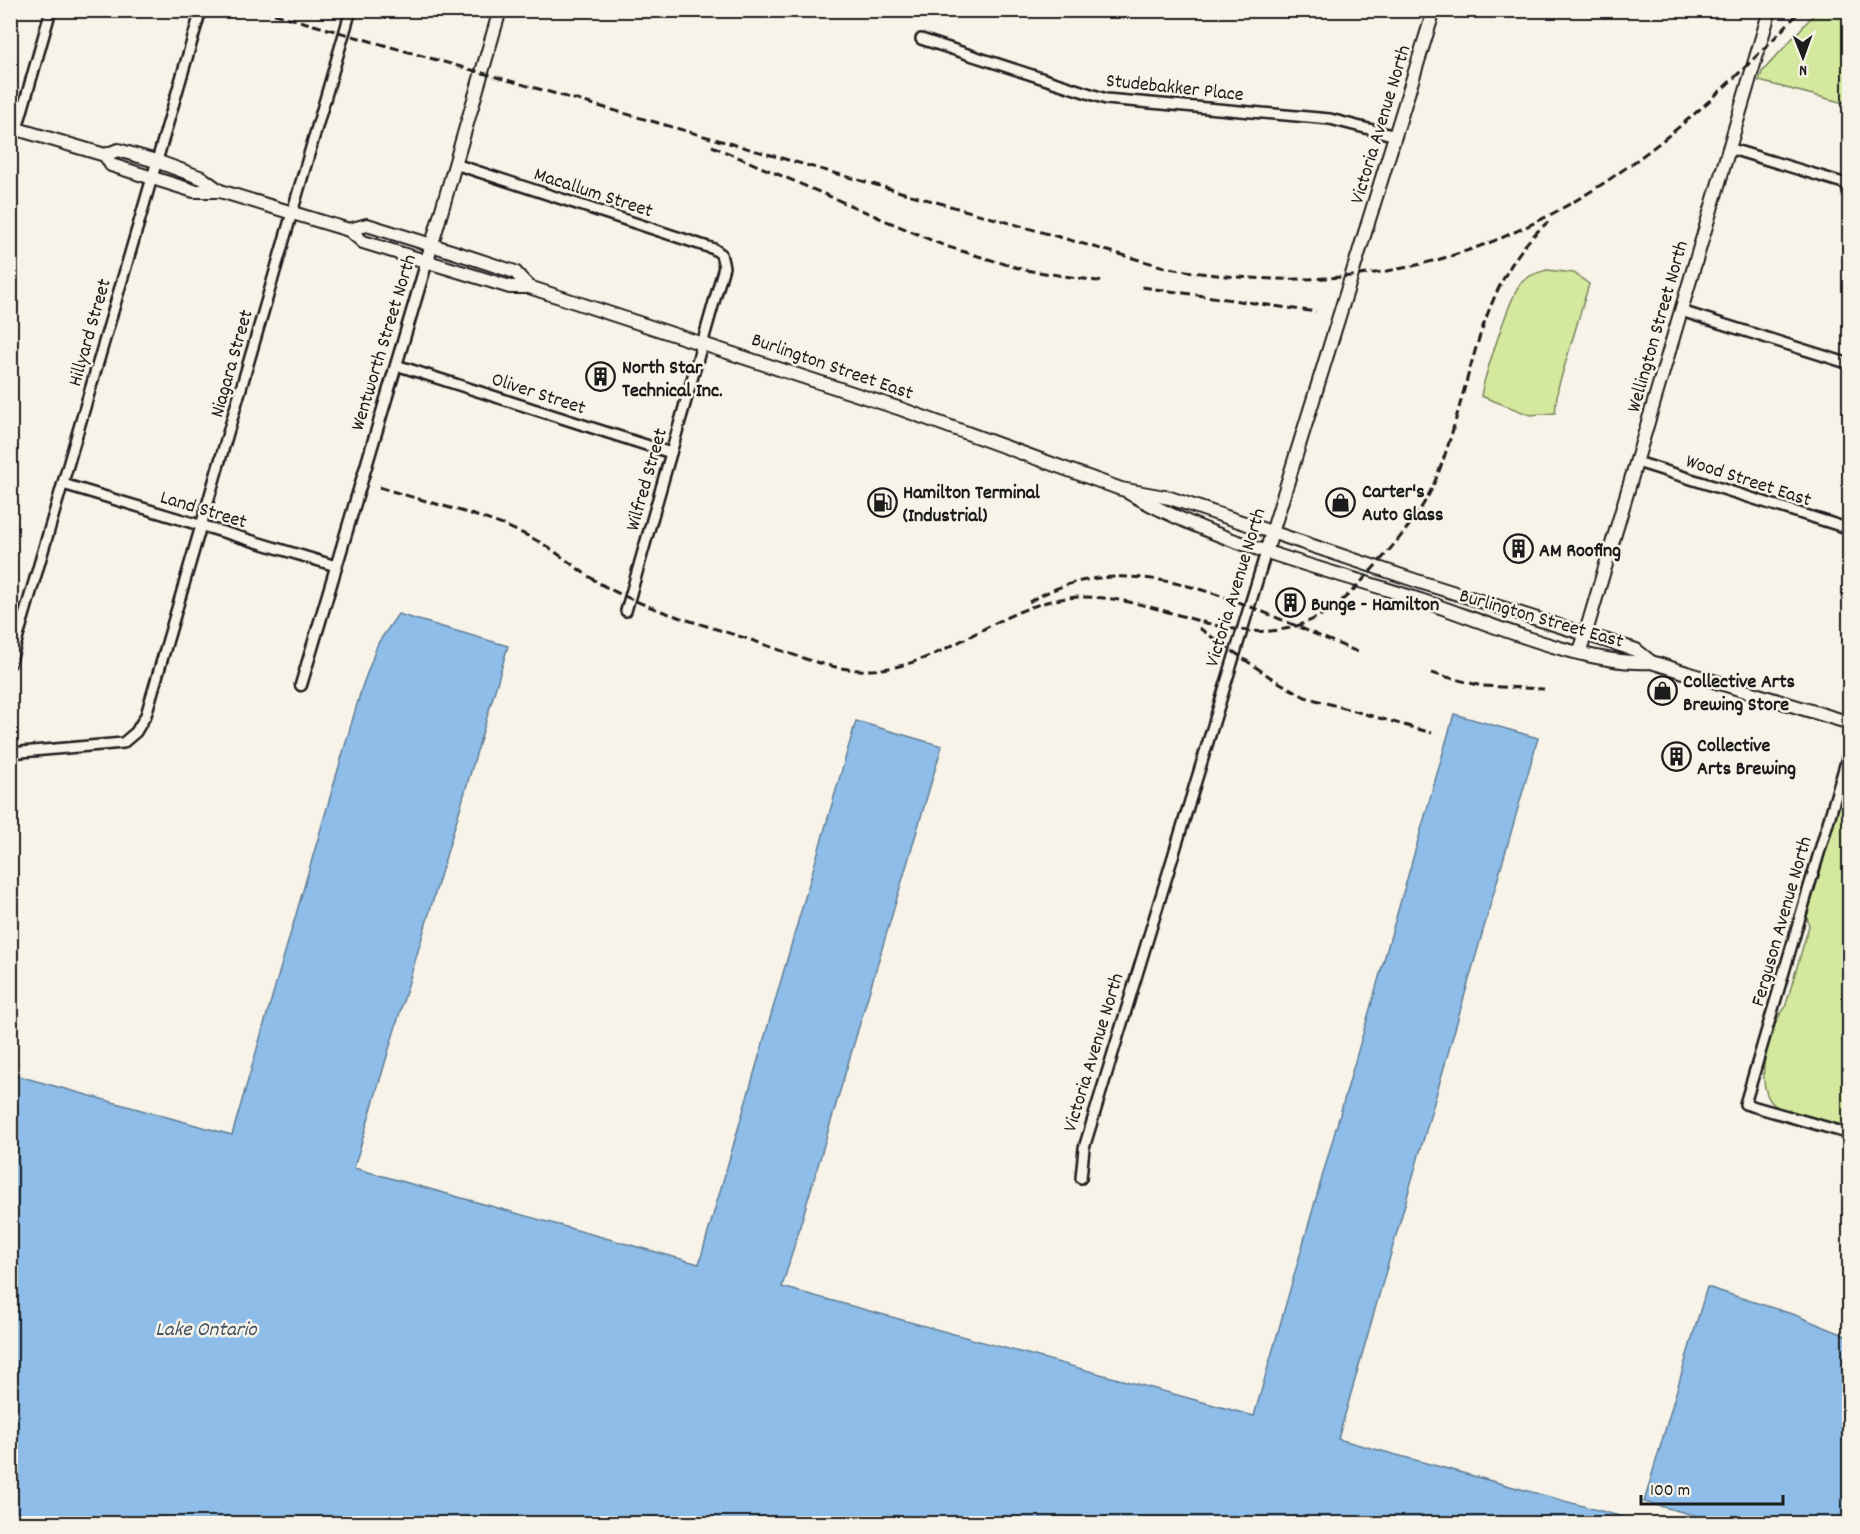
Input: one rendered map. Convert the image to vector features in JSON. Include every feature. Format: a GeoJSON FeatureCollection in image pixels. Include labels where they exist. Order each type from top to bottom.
{"type":"FeatureCollection","features":[{"type":"Feature","properties":{"kind":"main road","name":"Wentworth Street North"},"geometry":{"type":"LineString","coordinates":[[426,261],[500,10]]}},
{"type":"Feature","properties":{"kind":"main road","name":"Victoria Avenue North"},"geometry":{"type":"LineString","coordinates":[[1266,552],[1434,10]]}},
{"type":"Feature","properties":{"kind":"main road","name":"Wellington Street North"},"geometry":{"type":"LineString","coordinates":[[1580,652],[1770,10]]}},
{"type":"Feature","properties":{"kind":"main road","name":"Burlington Street East"},"geometry":{"type":"LineString","coordinates":[[14,128],[105,155],[118,150],[156,161],[202,178],[220,190],[349,230],[363,242],[510,287],[529,287],[702,342],[901,409],[1121,489],[1170,498],[1584,635],[1636,650],[1651,662]]}},
{"type":"Feature","properties":{"kind":"main road","name":"Burlington Street East"},"geometry":{"type":"LineString","coordinates":[[105,155],[111,165],[151,178],[194,191],[220,190]]}},
{"type":"Feature","properties":{"kind":"main road","name":"Burlington Street East"},"geometry":{"type":"LineString","coordinates":[[349,230],[367,225],[431,245],[515,272],[529,287]]}},
{"type":"Feature","properties":{"kind":"main road","name":"Burlington Street East"},"geometry":{"type":"LineString","coordinates":[[1121,489],[1163,513],[1266,552],[1580,652],[1634,663],[1651,662],[1850,723]]}},
{"type":"Feature","properties":{"kind":"street"},"geometry":{"type":"LineString","coordinates":[[14,128],[51,10]]}},
{"type":"Feature","properties":{"kind":"street","name":"Hillyard Street"},"geometry":{"type":"LineString","coordinates":[[10,664],[201,10]]}},
{"type":"Feature","properties":{"kind":"street","name":"Niagara Street"},"geometry":{"type":"LineString","coordinates":[[10,753],[123,743],[141,724],[146,715],[351,10]]}},
{"type":"Feature","properties":{"kind":"street","name":"Studebakker Place"},"geometry":{"type":"LineString","coordinates":[[921,39],[1106,99],[1330,119],[1396,136]]}},
{"type":"Feature","properties":{"kind":"street"},"geometry":{"type":"LineString","coordinates":[[1728,148],[1850,185]]}},
{"type":"Feature","properties":{"kind":"street","name":"Macallum Street"},"geometry":{"type":"LineString","coordinates":[[455,164],[714,249],[721,254]]}},
{"type":"Feature","properties":{"kind":"street","name":"Wilfred Street"},"geometry":{"type":"LineString","coordinates":[[626,611],[724,267],[721,254]]}},
{"type":"Feature","properties":{"kind":"street","name":"Wentworth Street North"},"geometry":{"type":"LineString","coordinates":[[301,685],[426,261]]}},
{"type":"Feature","properties":{"kind":"street"},"geometry":{"type":"LineString","coordinates":[[1681,311],[1850,364]]}},
{"type":"Feature","properties":{"kind":"street","name":"Oliver Street"},"geometry":{"type":"LineString","coordinates":[[396,365],[671,453]]}},
{"type":"Feature","properties":{"kind":"street","name":"Wood Street East"},"geometry":{"type":"LineString","coordinates":[[1638,462],[1850,529]]}},
{"type":"Feature","properties":{"kind":"street","name":"Land Street"},"geometry":{"type":"LineString","coordinates":[[63,484],[336,566]]}},
{"type":"Feature","properties":{"kind":"street","name":"Victoria Avenue North"},"geometry":{"type":"LineString","coordinates":[[1081,1178],[1083,1148],[1266,552]]}},
{"type":"Feature","properties":{"kind":"street","name":"Ferguson Avenue North"},"geometry":{"type":"LineString","coordinates":[[1850,748],[1746,1104],[1850,1134]]}},
{"type":"Feature","properties":{"kind":"green space"},"geometry":{"type":"Polygon","coordinates":[[[1817,11],[1849,11],[1848,104],[1759,81],[1762,72],[1817,11]]]}},
{"type":"Feature","properties":{"kind":"green space"},"geometry":{"type":"Polygon","coordinates":[[[1547,270],[1574,273],[1589,284],[1558,388],[1555,413],[1530,415],[1481,396],[1499,336],[1517,289],[1527,278],[1547,270]]]}},
{"type":"Feature","properties":{"kind":"green space"},"geometry":{"type":"Polygon","coordinates":[[[1849,773],[1849,1127],[1777,1107],[1769,1099],[1764,1074],[1768,1043],[1785,1008],[1809,926],[1807,916],[1849,773]]]}},
{"type":"Feature","properties":{"kind":"water","name":"Lake Ontario"},"geometry":{"type":"Polygon","coordinates":[[[398,614],[508,646],[354,1168],[699,1264],[856,721],[942,746],[782,1287],[1254,1416],[1454,714],[1538,738],[1338,1439],[1645,1523],[11,1523],[11,1074],[232,1135],[362,687],[378,643],[398,614]]]}},
{"type":"Feature","properties":{"kind":"water"},"geometry":{"type":"Polygon","coordinates":[[[1707,1287],[1795,1315],[1849,1337],[1849,1523],[1724,1523],[1644,1502],[1707,1287]]]}},
{"type":"Feature","properties":{"kind":"railway"},"geometry":{"type":"LineString","coordinates":[[261,10],[1168,268],[1266,279],[1357,275],[1441,259],[1519,230],[1593,190],[1664,139],[1733,79],[1801,10]]}},
{"type":"Feature","properties":{"kind":"railway"},"geometry":{"type":"LineString","coordinates":[[712,146],[945,246],[1025,270],[1104,282]]}},
{"type":"Feature","properties":{"kind":"railway"},"geometry":{"type":"LineString","coordinates":[[379,487],[477,516],[515,530],[542,543],[587,575],[623,596],[825,665],[841,668],[871,670],[899,666],[926,657],[1030,608],[1057,600],[1085,597],[1123,601],[1227,628],[1260,631],[1293,627],[1326,612],[1361,582],[1418,513],[1432,488],[1445,455],[1476,346],[1504,277],[1523,247],[1548,222]]}},
{"type":"Feature","properties":{"kind":"railway"},"geometry":{"type":"LineString","coordinates":[[1142,287],[1316,312]]}},
{"type":"Feature","properties":{"kind":"railway"},"geometry":{"type":"LineString","coordinates":[[1029,602],[1070,584],[1112,577],[1154,579],[1197,588],[1239,603],[1361,653]]}},
{"type":"Feature","properties":{"kind":"railway"},"geometry":{"type":"LineString","coordinates":[[1199,628],[1273,679],[1305,697],[1432,733]]}},
{"type":"Feature","properties":{"kind":"railway"},"geometry":{"type":"LineString","coordinates":[[1431,673],[1482,686],[1544,689]]}},
{"type":"Feature","properties":{"kind":"place","name":"North Star Technical Inc."},"geometry":{"type":"Point","coordinates":[601,377]}},
{"type":"Feature","properties":{"kind":"place","name":"Carter's Auto Glass"},"geometry":{"type":"Point","coordinates":[1341,502]}},
{"type":"Feature","properties":{"kind":"place","name":"Hamilton Terminal (Industrial)"},"geometry":{"type":"Point","coordinates":[882,503]}},
{"type":"Feature","properties":{"kind":"place","name":"AM Roofing"},"geometry":{"type":"Point","coordinates":[1518,549]}},
{"type":"Feature","properties":{"kind":"place","name":"Bunge - Hamilton"},"geometry":{"type":"Point","coordinates":[1290,603]}},
{"type":"Feature","properties":{"kind":"place","name":"Collective Arts Brewing Store"},"geometry":{"type":"Point","coordinates":[1662,691]}},
{"type":"Feature","properties":{"kind":"place","name":"Collective Arts Brewing"},"geometry":{"type":"Point","coordinates":[1676,756]}}]}
